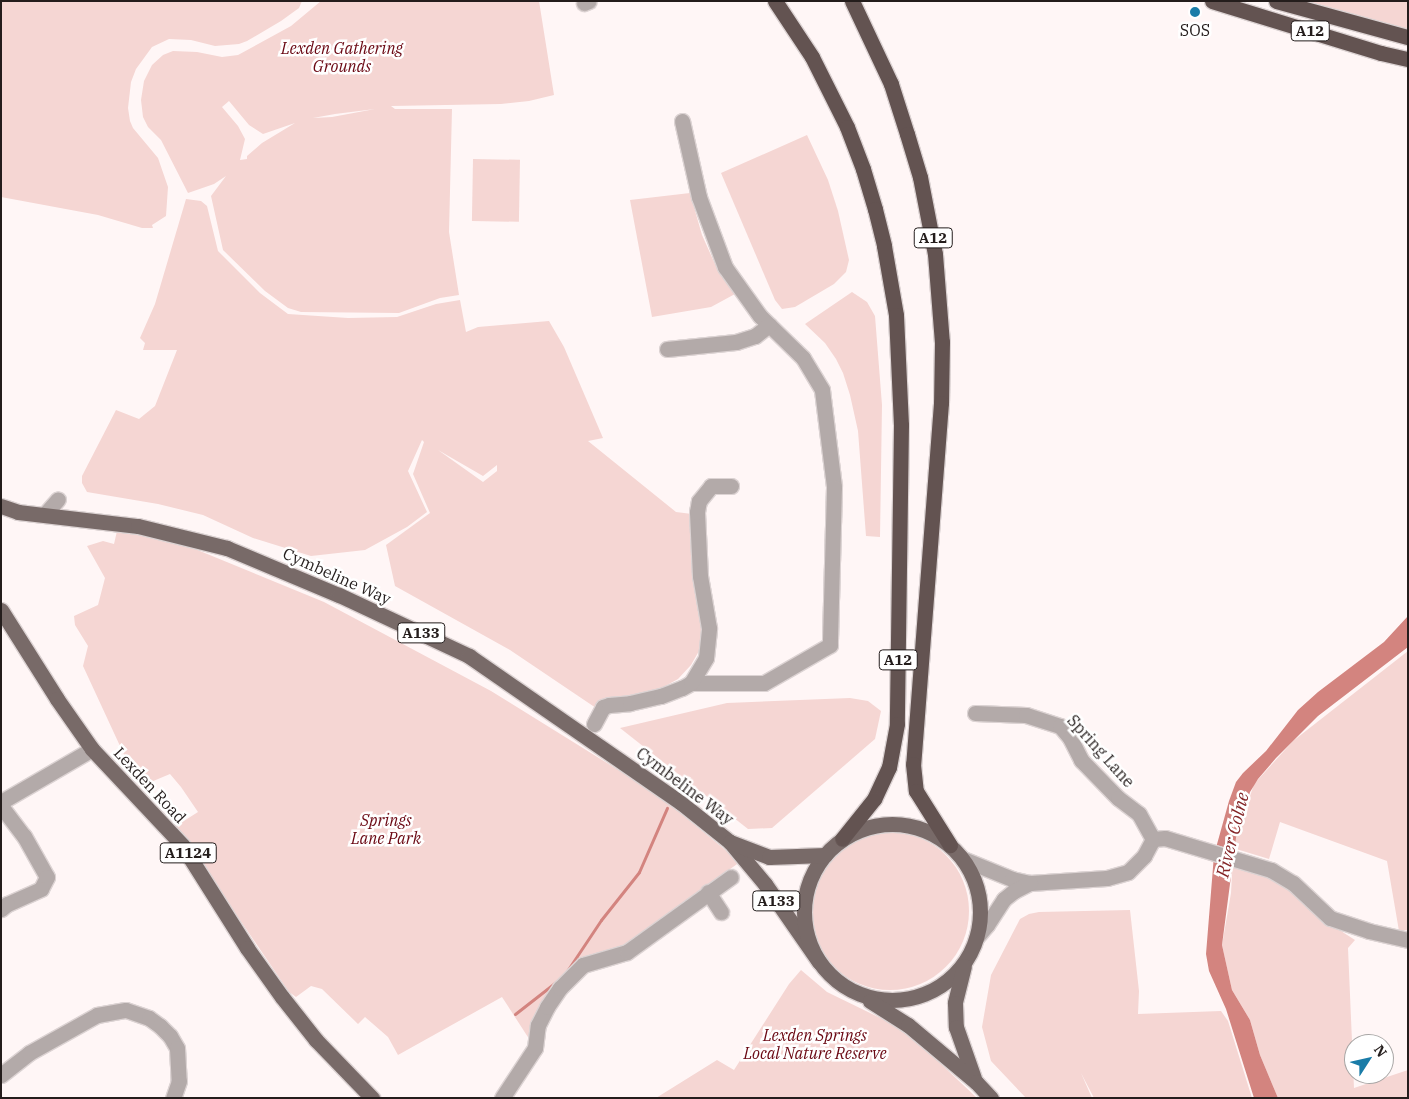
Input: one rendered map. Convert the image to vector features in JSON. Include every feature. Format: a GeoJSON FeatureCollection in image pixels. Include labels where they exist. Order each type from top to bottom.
{"type":"FeatureCollection","features":[{"type":"Feature","properties":{"kind":"highway","name":"A12"},"geometry":{"type":"LineString","coordinates":[[775,1],[812,57],[832,93],[864,169],[884,246],[896,315],[901,426],[896,724],[889,767],[874,800],[842,839]]}},
{"type":"Feature","properties":{"kind":"highway","name":"A12"},"geometry":{"type":"LineString","coordinates":[[852,1],[887,75],[907,134],[920,177],[935,254],[942,342],[942,403],[913,764],[916,791],[950,845]]}},
{"type":"Feature","properties":{"kind":"highway","name":"A12"},"geometry":{"type":"LineString","coordinates":[[1212,1],[1381,53],[1408,59]]}},
{"type":"Feature","properties":{"kind":"highway","name":"A12"},"geometry":{"type":"LineString","coordinates":[[1276,1],[1408,38]]}},
{"type":"Feature","properties":{"kind":"main road","name":"Cymbeline Way"},"geometry":{"type":"LineString","coordinates":[[1,506],[18,512],[46,513],[138,526],[227,548],[339,595],[470,656],[657,786],[730,842],[765,884],[819,962]]}},
{"type":"Feature","properties":{"kind":"main road","name":"Cymbeline Way"},"geometry":{"type":"LineString","coordinates":[[1,517],[18,512]]}},
{"type":"Feature","properties":{"kind":"main road","name":"Lexden Road"},"geometry":{"type":"LineString","coordinates":[[1,610],[92,749],[182,845],[247,948],[288,1006],[316,1040],[372,1098]]}},
{"type":"Feature","properties":{"kind":"main road"},"geometry":{"type":"LineString","coordinates":[[976,1082],[956,1027],[955,1004],[966,962],[976,938],[981,912],[974,878],[963,859],[950,845],[926,831],[910,826],[892,824],[860,830],[842,839],[825,855],[812,874],[804,900],[806,931],[819,962],[831,976],[908,1025],[976,1082],[991,1098]]}},
{"type":"Feature","properties":{"kind":"main road","name":"Cymbeline Way"},"geometry":{"type":"LineString","coordinates":[[730,842],[769,858],[825,855]]}},
{"type":"Feature","properties":{"kind":"main road"},"geometry":{"type":"LineString","coordinates":[[860,995],[881,1000],[914,998],[940,987],[966,962]]}},
{"type":"Feature","properties":{"kind":"street"},"geometry":{"type":"LineString","coordinates":[[594,724],[603,707],[661,696],[690,683],[764,683],[830,645],[834,487],[822,390],[814,373],[803,358],[769,325],[733,280],[716,246],[693,175],[682,121]]}},
{"type":"Feature","properties":{"kind":"street"},"geometry":{"type":"LineString","coordinates":[[668,349],[736,342],[755,336],[769,325]]}},
{"type":"Feature","properties":{"kind":"street"},"geometry":{"type":"LineString","coordinates":[[690,683],[706,658],[709,636],[698,555],[697,512],[699,501],[711,486],[731,486]]}},
{"type":"Feature","properties":{"kind":"street"},"geometry":{"type":"LineString","coordinates":[[46,513],[58,499]]}},
{"type":"Feature","properties":{"kind":"street","name":"Spring Lane"},"geometry":{"type":"LineString","coordinates":[[975,714],[1026,715],[1060,726],[1070,738],[1081,760],[1118,798],[1139,814],[1153,840]]}},
{"type":"Feature","properties":{"kind":"street"},"geometry":{"type":"LineString","coordinates":[[1,802],[92,749]]}},
{"type":"Feature","properties":{"kind":"street"},"geometry":{"type":"LineString","coordinates":[[1,806],[24,836],[47,877],[41,889],[7,904],[1,909]]}},
{"type":"Feature","properties":{"kind":"street"},"geometry":{"type":"LineString","coordinates":[[976,938],[988,926],[1004,899],[1014,890],[1030,884],[1107,878],[1128,872],[1144,856],[1153,840],[1165,838],[1271,870],[1293,883],[1330,918],[1369,931],[1408,940]]}},
{"type":"Feature","properties":{"kind":"street"},"geometry":{"type":"LineString","coordinates":[[963,859],[999,875],[1030,884]]}},
{"type":"Feature","properties":{"kind":"street"},"geometry":{"type":"LineString","coordinates":[[502,1098],[536,1048],[538,1025],[547,1007],[560,988],[583,965],[627,952],[731,877]]}},
{"type":"Feature","properties":{"kind":"street"},"geometry":{"type":"LineString","coordinates":[[708,892],[721,912]]}},
{"type":"Feature","properties":{"kind":"street"},"geometry":{"type":"LineString","coordinates":[[1,1074],[29,1053],[97,1015],[126,1010],[149,1018],[160,1026],[170,1036],[177,1048],[179,1081],[173,1098]]}},
{"type":"Feature","properties":{"kind":"green space","name":"Lexden Gathering Grounds"},"geometry":{"type":"Polygon","coordinates":[[[1,1],[302,1],[299,8],[247,41],[239,44],[215,46],[191,40],[169,39],[152,47],[136,69],[131,82],[128,108],[130,121],[133,128],[158,158],[168,187],[166,216],[152,225],[153,228],[142,228],[98,215],[1,197],[1,1]]]}},
{"type":"Feature","properties":{"kind":"green space"},"geometry":{"type":"Polygon","coordinates":[[[321,1],[539,1],[554,95],[529,101],[501,104],[391,106],[395,109],[452,109],[449,232],[459,295],[440,298],[399,313],[301,312],[288,308],[265,291],[223,250],[211,196],[226,176],[214,184],[188,193],[161,140],[148,127],[143,117],[141,100],[144,81],[152,65],[163,55],[173,51],[197,52],[222,57],[238,55],[291,26],[321,1]],[[229,101],[222,107],[238,126],[245,139],[240,160],[247,159],[247,156],[262,143],[295,123],[263,134],[249,125],[229,101]],[[375,109],[335,114],[313,118],[332,117],[375,109]]]}},
{"type":"Feature","properties":{"kind":"green space"},"geometry":{"type":"Polygon","coordinates":[[[1305,1],[1408,2],[1408,30],[1305,1]]]}},
{"type":"Feature","properties":{"kind":"green space"},"geometry":{"type":"Polygon","coordinates":[[[807,135],[828,180],[838,211],[849,260],[846,272],[834,284],[795,307],[782,309],[775,300],[721,173],[807,135]]]}},
{"type":"Feature","properties":{"kind":"green space"},"geometry":{"type":"Polygon","coordinates":[[[473,159],[520,160],[519,222],[472,221],[473,159]]]}},
{"type":"Feature","properties":{"kind":"green space"},"geometry":{"type":"Polygon","coordinates":[[[690,193],[702,235],[719,273],[735,294],[711,307],[652,317],[630,200],[690,193]]]}},
{"type":"Feature","properties":{"kind":"green space"},"geometry":{"type":"Polygon","coordinates":[[[186,199],[201,201],[207,206],[218,251],[260,293],[288,314],[348,318],[397,317],[436,304],[460,300],[466,332],[478,327],[549,321],[564,347],[603,438],[588,441],[676,512],[692,514],[703,621],[703,644],[691,665],[678,679],[660,689],[602,699],[596,708],[510,650],[395,586],[386,545],[430,513],[413,474],[424,442],[422,440],[408,471],[427,512],[407,527],[365,550],[311,556],[253,538],[203,515],[158,504],[87,492],[82,483],[82,476],[116,410],[139,419],[155,406],[177,350],[143,350],[145,343],[140,338],[155,304],[186,199]],[[438,450],[483,482],[497,471],[497,465],[483,476],[438,450]]]}},
{"type":"Feature","properties":{"kind":"green space"},"geometry":{"type":"Polygon","coordinates":[[[852,292],[867,302],[875,316],[882,405],[880,537],[866,536],[858,431],[843,373],[825,343],[805,324],[852,292]]]}},
{"type":"Feature","properties":{"kind":"green space","name":"Springs Lane Park"},"geometry":{"type":"Polygon","coordinates":[[[117,531],[178,542],[324,602],[491,691],[657,794],[740,862],[625,944],[587,962],[547,1007],[535,1048],[502,997],[398,1055],[388,1037],[365,1017],[358,1024],[322,989],[311,986],[296,997],[289,992],[176,826],[198,812],[181,787],[170,774],[139,787],[83,666],[88,646],[75,625],[74,616],[98,605],[105,578],[87,546],[103,541],[114,544],[117,531]]]}},
{"type":"Feature","properties":{"kind":"green space"},"geometry":{"type":"Polygon","coordinates":[[[1408,651],[1408,930],[1399,931],[1387,861],[1280,822],[1269,859],[1233,848],[1254,784],[1293,741],[1408,651]]]}},
{"type":"Feature","properties":{"kind":"green space"},"geometry":{"type":"Polygon","coordinates":[[[850,698],[868,701],[881,711],[875,739],[772,828],[748,829],[620,728],[727,703],[850,698]]]}},
{"type":"Feature","properties":{"kind":"green space"},"geometry":{"type":"Polygon","coordinates":[[[898,832],[913,835],[927,841],[946,855],[956,867],[966,888],[969,911],[966,934],[956,955],[946,967],[934,977],[913,987],[898,990],[882,990],[867,987],[846,977],[824,955],[812,926],[811,903],[814,888],[824,867],[846,845],[875,833],[898,832]]]}},
{"type":"Feature","properties":{"kind":"green space"},"geometry":{"type":"Polygon","coordinates":[[[1233,858],[1246,869],[1273,879],[1295,893],[1355,940],[1348,948],[1352,1034],[1344,1034],[1344,1084],[1354,1084],[1354,1088],[1366,1084],[1394,1084],[1394,1075],[1408,1070],[1408,1098],[1278,1098],[1260,1055],[1250,1020],[1232,990],[1222,945],[1231,893],[1233,858]]]}},
{"type":"Feature","properties":{"kind":"green space"},"geometry":{"type":"Polygon","coordinates":[[[1130,910],[1139,991],[1138,1014],[1221,1011],[1228,1021],[1252,1098],[1094,1098],[1081,1073],[1092,1098],[1026,1098],[991,1061],[982,1027],[991,975],[1020,919],[1029,914],[1039,912],[1130,910]]]}},
{"type":"Feature","properties":{"kind":"green space","name":"Lexden Springs Local Nature Reserve"},"geometry":{"type":"Polygon","coordinates":[[[801,970],[827,992],[905,1030],[977,1098],[656,1098],[717,1060],[734,1070],[789,984],[801,970]]]}},
{"type":"Feature","properties":{"kind":"water","name":"River Colne"},"geometry":{"type":"Polygon","coordinates":[[[1408,616],[1408,647],[1318,716],[1276,758],[1258,779],[1250,792],[1236,838],[1222,945],[1232,990],[1250,1020],[1260,1055],[1278,1098],[1254,1098],[1226,1009],[1209,971],[1206,954],[1214,855],[1229,801],[1236,782],[1266,751],[1298,710],[1318,692],[1384,642],[1408,616]]]}},
{"type":"Feature","properties":{"kind":"waterway"},"geometry":{"type":"LineString","coordinates":[[567,971],[601,920],[639,872],[667,808]]}},
{"type":"Feature","properties":{"kind":"waterway"},"geometry":{"type":"LineString","coordinates":[[515,1014],[556,982]]}},
{"type":"Feature","properties":{"kind":"place","name":"SOS"},"geometry":{"type":"Point","coordinates":[1195,12]}}]}
